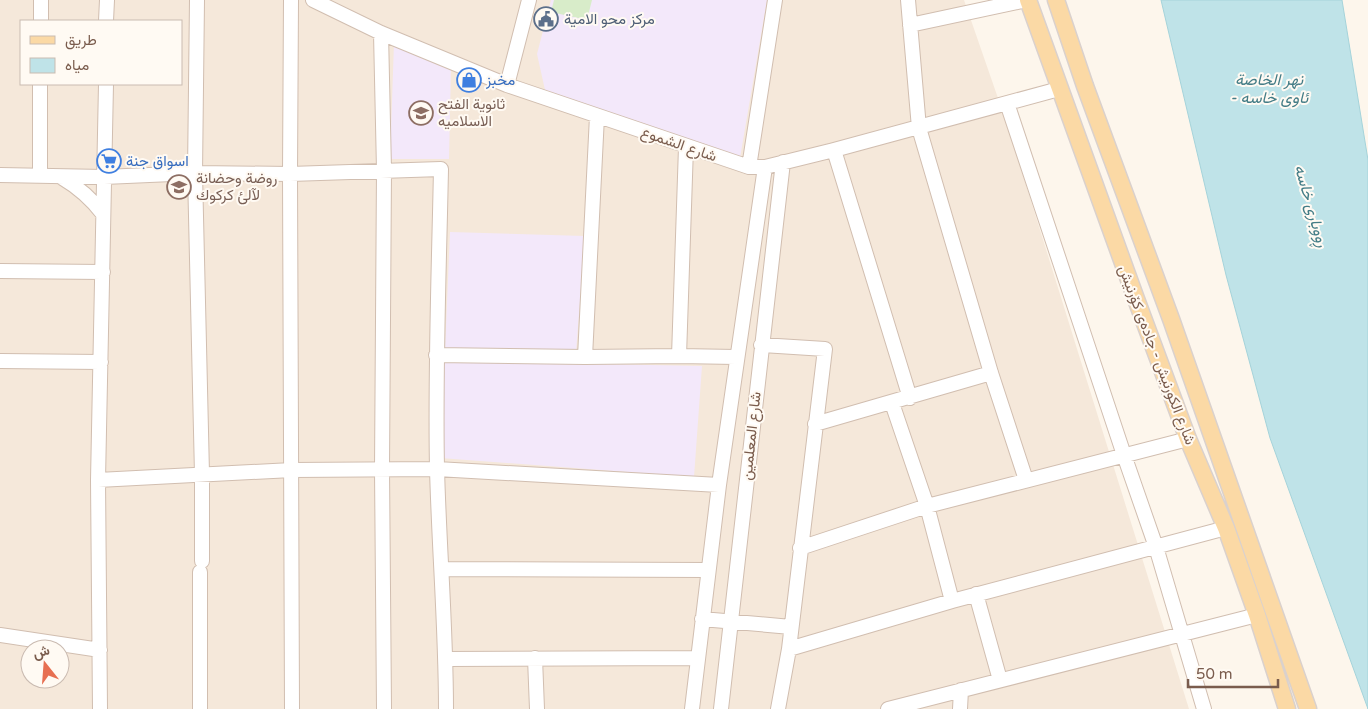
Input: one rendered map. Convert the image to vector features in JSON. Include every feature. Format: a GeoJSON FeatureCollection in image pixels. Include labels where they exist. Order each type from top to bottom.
{"type":"FeatureCollection","features":[{"type":"Feature","properties":{"kind":"main road","name":"شارع الكورنيش - جادەی کۆرنیش"},"geometry":{"type":"LineString","coordinates":[[1027,0],[1188,439],[1226,528],[1257,614],[1287,709]]}},
{"type":"Feature","properties":{"kind":"main road","name":"شارع الكورنيش - جادەی کۆرنیش"},"geometry":{"type":"LineString","coordinates":[[1056,0],[1085,86],[1171,319],[1308,709]]}},
{"type":"Feature","properties":{"kind":"main road"},"geometry":{"type":"LineString","coordinates":[[1136,299],[1160,290]]}},
{"type":"Feature","properties":{"kind":"main road"},"geometry":{"type":"LineString","coordinates":[[1147,328],[1171,319]]}},
{"type":"Feature","properties":{"kind":"street"},"geometry":{"type":"LineString","coordinates":[[41,0],[41,20]]}},
{"type":"Feature","properties":{"kind":"street"},"geometry":{"type":"LineString","coordinates":[[106,0],[106,20]]}},
{"type":"Feature","properties":{"kind":"street"},"geometry":{"type":"LineString","coordinates":[[198,0],[195,173],[202,474],[200,709]]}},
{"type":"Feature","properties":{"kind":"street"},"geometry":{"type":"LineString","coordinates":[[290,0],[292,709]]}},
{"type":"Feature","properties":{"kind":"street","name":"شارع الشموع"},"geometry":{"type":"LineString","coordinates":[[313,0],[381,33],[507,85],[749,167],[765,167],[834,150],[1059,89]]}},
{"type":"Feature","properties":{"kind":"street"},"geometry":{"type":"LineString","coordinates":[[507,85],[528,0]]}},
{"type":"Feature","properties":{"kind":"street"},"geometry":{"type":"LineString","coordinates":[[749,167],[775,0]]}},
{"type":"Feature","properties":{"kind":"street"},"geometry":{"type":"LineString","coordinates":[[908,0],[919,128],[991,373],[1026,480]]}},
{"type":"Feature","properties":{"kind":"street"},"geometry":{"type":"LineString","coordinates":[[910,25],[1027,0]]}},
{"type":"Feature","properties":{"kind":"street"},"geometry":{"type":"LineString","coordinates":[[381,33],[384,170],[382,469],[384,709]]}},
{"type":"Feature","properties":{"kind":"street"},"geometry":{"type":"LineString","coordinates":[[40,85],[40,176]]}},
{"type":"Feature","properties":{"kind":"street"},"geometry":{"type":"LineString","coordinates":[[100,709],[98,480],[106,85]]}},
{"type":"Feature","properties":{"kind":"street"},"geometry":{"type":"LineString","coordinates":[[1007,103],[1156,547],[1204,709]]}},
{"type":"Feature","properties":{"kind":"street"},"geometry":{"type":"LineString","coordinates":[[585,357],[597,116]]}},
{"type":"Feature","properties":{"kind":"street"},"geometry":{"type":"LineString","coordinates":[[679,356],[686,147]]}},
{"type":"Feature","properties":{"kind":"street"},"geometry":{"type":"LineString","coordinates":[[834,150],[910,398]]}},
{"type":"Feature","properties":{"kind":"street","name":"شارع المعلمين"},"geometry":{"type":"LineString","coordinates":[[721,709],[782,162]]}},
{"type":"Feature","properties":{"kind":"street","name":"شارع المعلمين"},"geometry":{"type":"LineString","coordinates":[[692,709],[718,485],[765,167]]}},
{"type":"Feature","properties":{"kind":"street"},"geometry":{"type":"LineString","coordinates":[[0,175],[104,177],[195,173],[290,174],[441,169],[436,355],[437,469],[446,659],[446,709]]}},
{"type":"Feature","properties":{"kind":"street"},"geometry":{"type":"LineString","coordinates":[[60,176],[92,199],[103,214]]}},
{"type":"Feature","properties":{"kind":"street"},"geometry":{"type":"LineString","coordinates":[[0,271],[102,272]]}},
{"type":"Feature","properties":{"kind":"street"},"geometry":{"type":"LineString","coordinates":[[762,345],[824,349],[792,627],[778,709]]}},
{"type":"Feature","properties":{"kind":"street"},"geometry":{"type":"LineString","coordinates":[[436,355],[736,357]]}},
{"type":"Feature","properties":{"kind":"street"},"geometry":{"type":"LineString","coordinates":[[0,361],[101,362]]}},
{"type":"Feature","properties":{"kind":"street"},"geometry":{"type":"LineString","coordinates":[[815,424],[991,373]]}},
{"type":"Feature","properties":{"kind":"street"},"geometry":{"type":"LineString","coordinates":[[892,403],[927,506],[952,601]]}},
{"type":"Feature","properties":{"kind":"street"},"geometry":{"type":"LineString","coordinates":[[800,548],[927,506],[1188,439]]}},
{"type":"Feature","properties":{"kind":"street"},"geometry":{"type":"LineString","coordinates":[[98,480],[292,470],[437,469],[718,485]]}},
{"type":"Feature","properties":{"kind":"street"},"geometry":{"type":"LineString","coordinates":[[789,649],[976,594],[1226,528]]}},
{"type":"Feature","properties":{"kind":"street"},"geometry":{"type":"LineString","coordinates":[[442,569],[708,570]]}},
{"type":"Feature","properties":{"kind":"street"},"geometry":{"type":"LineString","coordinates":[[976,594],[1000,680]]}},
{"type":"Feature","properties":{"kind":"street"},"geometry":{"type":"LineString","coordinates":[[888,709],[1257,614]]}},
{"type":"Feature","properties":{"kind":"street"},"geometry":{"type":"LineString","coordinates":[[702,619],[792,627]]}},
{"type":"Feature","properties":{"kind":"street"},"geometry":{"type":"LineString","coordinates":[[0,635],[100,650]]}},
{"type":"Feature","properties":{"kind":"street"},"geometry":{"type":"LineString","coordinates":[[535,658],[537,709]]}},
{"type":"Feature","properties":{"kind":"street"},"geometry":{"type":"LineString","coordinates":[[446,659],[698,658]]}},
{"type":"Feature","properties":{"kind":"street"},"geometry":{"type":"LineString","coordinates":[[960,709],[961,690]]}},
{"type":"Feature","properties":{"kind":"shaded area"},"geometry":{"type":"Polygon","coordinates":[[[0,0],[964,0],[1008,127],[1189,709],[0,709],[0,0]]]}},
{"type":"Feature","properties":{"kind":"shaded area"},"geometry":{"type":"Polygon","coordinates":[[[551,0],[767,0],[740,158],[545,90],[537,54],[551,0]]]}},
{"type":"Feature","properties":{"kind":"shaded area","name":"ثانوية الفتح الاسلاميه"},"geometry":{"type":"Polygon","coordinates":[[[394,43],[451,68],[449,159],[390,159],[394,43]]]}},
{"type":"Feature","properties":{"kind":"shaded area"},"geometry":{"type":"Polygon","coordinates":[[[450,232],[585,236],[576,353],[445,349],[450,232]]]}},
{"type":"Feature","properties":{"kind":"shaded area"},"geometry":{"type":"Polygon","coordinates":[[[443,361],[702,366],[694,477],[440,458],[443,361]]]}},
{"type":"Feature","properties":{"kind":"green space"},"geometry":{"type":"Polygon","coordinates":[[[554,0],[592,0],[587,20],[551,12],[554,0]]]}},
{"type":"Feature","properties":{"kind":"water","name":"نهر الخاصة - ئاوی خاسە"},"geometry":{"type":"Polygon","coordinates":[[[1161,0],[1342,0],[1368,160],[1368,709],[1270,438],[1226,275],[1161,0]]]}},
{"type":"Feature","properties":{"kind":"place","name":"مركز محو الامية"},"geometry":{"type":"Point","coordinates":[546,19]}},
{"type":"Feature","properties":{"kind":"place","name":"مخبز"},"geometry":{"type":"Point","coordinates":[469,80]}},
{"type":"Feature","properties":{"kind":"place","name":"ثانوية الفتح الاسلاميه"},"geometry":{"type":"Point","coordinates":[421,113]}},
{"type":"Feature","properties":{"kind":"place","name":"اسواق جنة"},"geometry":{"type":"Point","coordinates":[109,161]}},
{"type":"Feature","properties":{"kind":"place","name":"روضة وحضانة لآلئ كركوك"},"geometry":{"type":"Point","coordinates":[179,187]}},
{"type":"Feature","properties":{"kind":"water label","name":"ڕووباری خاسە"},"geometry":{"type":"Point","coordinates":[1311,206]}}]}
